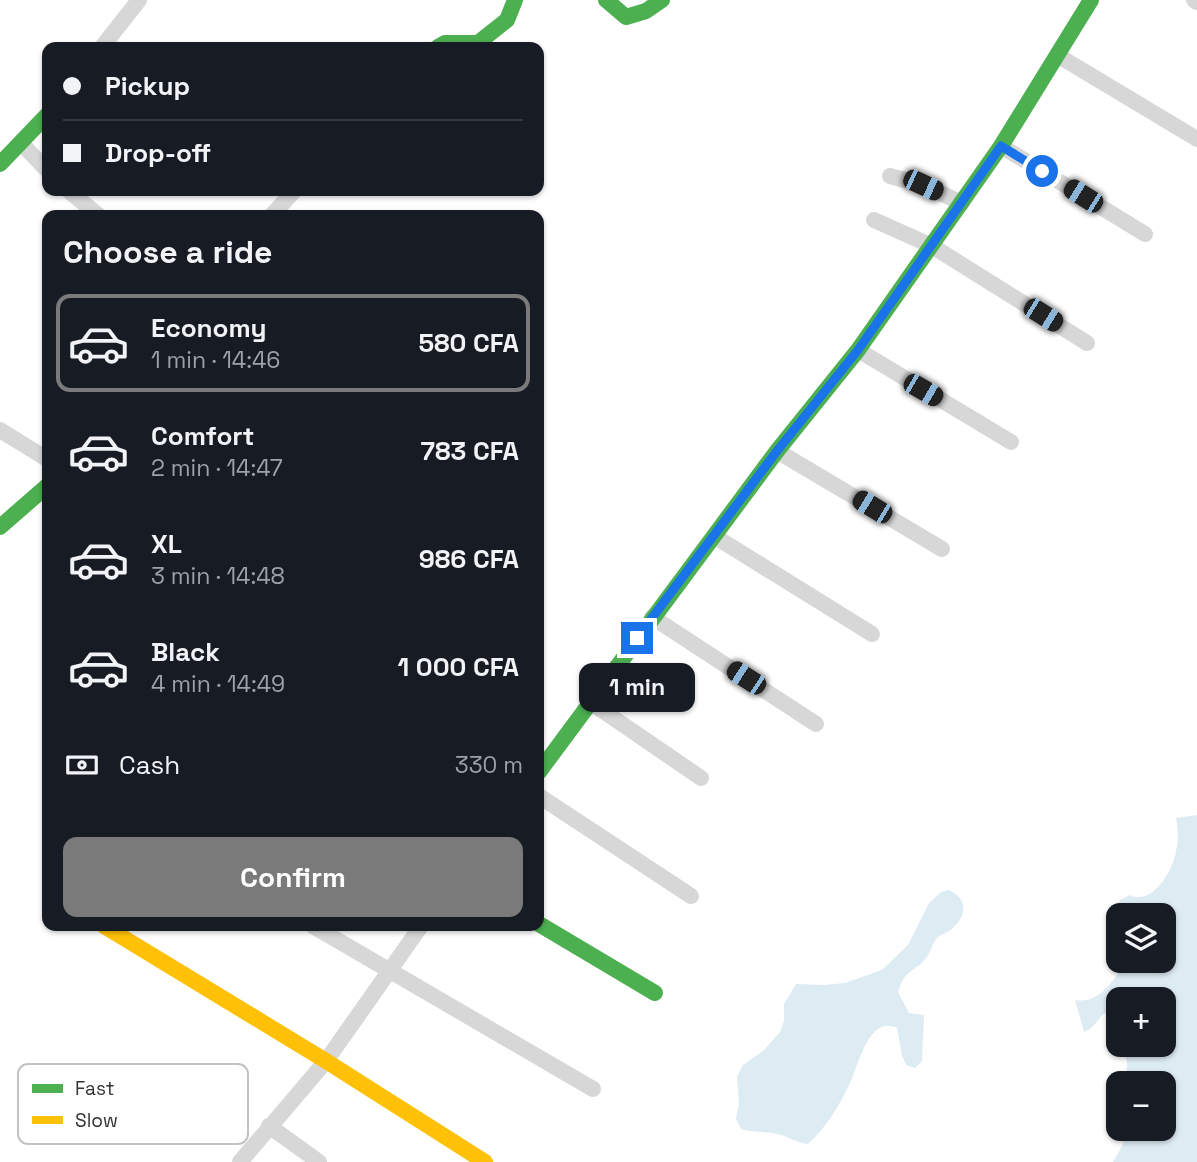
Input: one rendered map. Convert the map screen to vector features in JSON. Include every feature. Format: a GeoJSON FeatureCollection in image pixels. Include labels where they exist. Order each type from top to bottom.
{"type":"FeatureCollection","features":[{"type":"Feature","properties":{"kind":"street"},"geometry":{"type":"LineString","coordinates":[[106,42],[139,0]]}},
{"type":"Feature","properties":{"kind":"street"},"geometry":{"type":"LineString","coordinates":[[479,42],[507,20],[515,0]]}},
{"type":"Feature","properties":{"kind":"street"},"geometry":{"type":"LineString","coordinates":[[606,0],[626,16],[646,11],[662,0]]}},
{"type":"Feature","properties":{"kind":"street"},"geometry":{"type":"LineString","coordinates":[[544,765],[777,451],[858,350],[1001,146],[1091,0]]}},
{"type":"Feature","properties":{"kind":"street"},"geometry":{"type":"LineString","coordinates":[[1057,55],[1197,139]]}},
{"type":"Feature","properties":{"kind":"street"},"geometry":{"type":"LineString","coordinates":[[0,164],[42,120]]}},
{"type":"Feature","properties":{"kind":"street"},"geometry":{"type":"LineString","coordinates":[[21,143],[42,165]]}},
{"type":"Feature","properties":{"kind":"street"},"geometry":{"type":"LineString","coordinates":[[1001,146],[1145,234]]}},
{"type":"Feature","properties":{"kind":"street"},"geometry":{"type":"LineString","coordinates":[[890,176],[923,185],[962,203]]}},
{"type":"Feature","properties":{"kind":"street"},"geometry":{"type":"LineString","coordinates":[[75,196],[93,210]]}},
{"type":"Feature","properties":{"kind":"street"},"geometry":{"type":"LineString","coordinates":[[277,210],[289,196]]}},
{"type":"Feature","properties":{"kind":"street"},"geometry":{"type":"LineString","coordinates":[[874,220],[932,246],[1087,342]]}},
{"type":"Feature","properties":{"kind":"street"},"geometry":{"type":"LineString","coordinates":[[858,350],[1012,442]]}},
{"type":"Feature","properties":{"kind":"street"},"geometry":{"type":"LineString","coordinates":[[0,430],[42,456]]}},
{"type":"Feature","properties":{"kind":"street"},"geometry":{"type":"LineString","coordinates":[[777,451],[942,549]]}},
{"type":"Feature","properties":{"kind":"street"},"geometry":{"type":"LineString","coordinates":[[0,527],[42,490]]}},
{"type":"Feature","properties":{"kind":"street"},"geometry":{"type":"LineString","coordinates":[[714,536],[872,634]]}},
{"type":"Feature","properties":{"kind":"street"},"geometry":{"type":"LineString","coordinates":[[652,617],[816,724]]}},
{"type":"Feature","properties":{"kind":"street"},"geometry":{"type":"LineString","coordinates":[[590,702],[701,778]]}},
{"type":"Feature","properties":{"kind":"street"},"geometry":{"type":"LineString","coordinates":[[544,799],[691,896]]}},
{"type":"Feature","properties":{"kind":"street"},"geometry":{"type":"LineString","coordinates":[[544,927],[655,993]]}},
{"type":"Feature","properties":{"kind":"street"},"geometry":{"type":"LineString","coordinates":[[112,931],[326,1061],[485,1162]]}},
{"type":"Feature","properties":{"kind":"street"},"geometry":{"type":"LineString","coordinates":[[322,931],[593,1089]]}},
{"type":"Feature","properties":{"kind":"street"},"geometry":{"type":"LineString","coordinates":[[240,1162],[326,1061],[417,931]]}},
{"type":"Feature","properties":{"kind":"street"},"geometry":{"type":"LineString","coordinates":[[269,1126],[319,1162]]}},
{"type":"Feature","properties":{"kind":"shaded area"},"geometry":{"type":"Polygon","coordinates":[[[1197,815],[1197,1162],[1113,1162],[1124,1141],[1176,1141],[1176,1071],[1126,1071],[1126,1057],[1176,1057],[1176,987],[1107,987],[1118,973],[1176,973],[1176,903],[1119,903],[1130,895],[1138,897],[1154,891],[1166,876],[1178,842],[1176,818],[1197,815]]]}},
{"type":"Feature","properties":{"kind":"shaded area"},"geometry":{"type":"Polygon","coordinates":[[[948,890],[962,902],[961,918],[937,938],[924,960],[904,978],[898,992],[909,1013],[924,1015],[922,1061],[915,1068],[906,1065],[897,1028],[887,1026],[879,1029],[871,1035],[836,1109],[808,1144],[785,1136],[741,1129],[736,1119],[739,1103],[737,1077],[743,1065],[763,1051],[780,1032],[784,1021],[784,1004],[796,984],[845,983],[882,970],[908,945],[929,903],[941,892],[948,890]]]}},
{"type":"Feature","properties":{"kind":"shaded area"},"geometry":{"type":"Polygon","coordinates":[[[1106,989],[1106,1012],[1084,1032],[1075,1000],[1092,998],[1106,989]]]}},
{"type":"Feature","properties":{"kind":"traffic: fast"},"geometry":{"type":"LineString","coordinates":[[479,42],[507,20],[515,0]]}},
{"type":"Feature","properties":{"kind":"traffic: fast"},"geometry":{"type":"LineString","coordinates":[[606,0],[626,17],[646,11],[662,0]]}},
{"type":"Feature","properties":{"kind":"traffic: fast"},"geometry":{"type":"LineString","coordinates":[[544,765],[777,451],[858,350],[1001,146],[1091,0]]}},
{"type":"Feature","properties":{"kind":"traffic: fast"},"geometry":{"type":"LineString","coordinates":[[0,164],[42,120]]}},
{"type":"Feature","properties":{"kind":"traffic: fast"},"geometry":{"type":"LineString","coordinates":[[0,527],[42,490]]}},
{"type":"Feature","properties":{"kind":"traffic: fast"},"geometry":{"type":"LineString","coordinates":[[544,927],[655,993]]}},
{"type":"Feature","properties":{"kind":"traffic: slow"},"geometry":{"type":"LineString","coordinates":[[112,931],[326,1061],[485,1162]]}},
{"type":"Feature","properties":{"kind":"route"},"geometry":{"type":"LineString","coordinates":[[637,638],[777,451],[858,350],[1001,146],[1042,171]]}}]}
